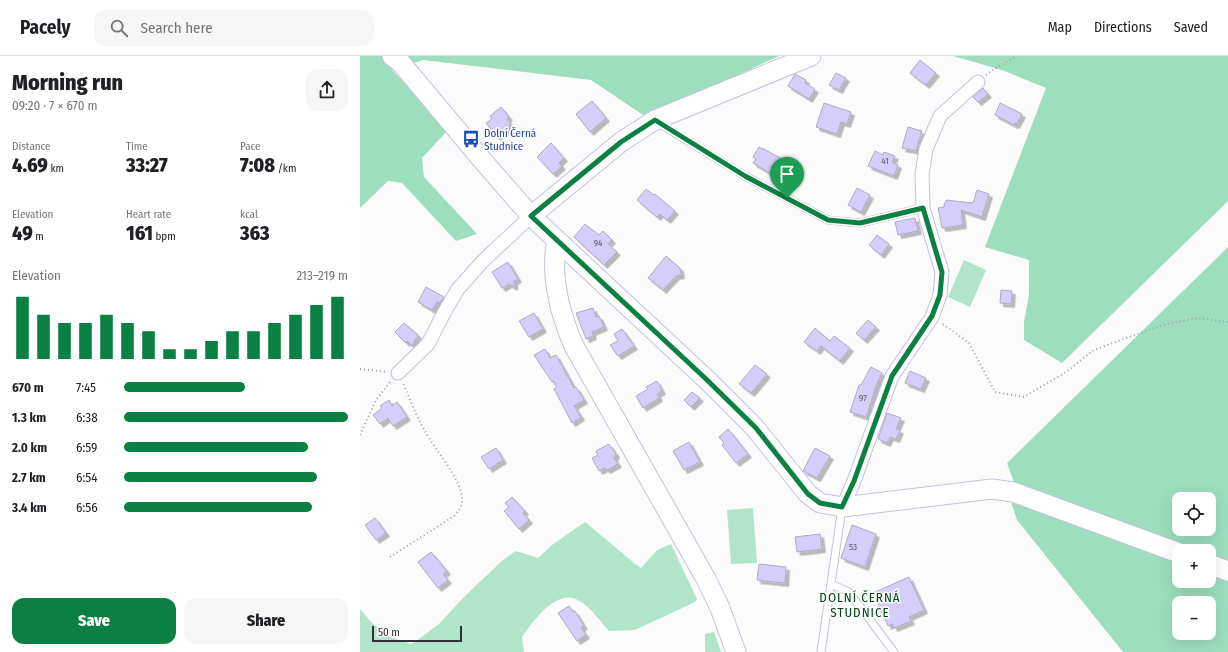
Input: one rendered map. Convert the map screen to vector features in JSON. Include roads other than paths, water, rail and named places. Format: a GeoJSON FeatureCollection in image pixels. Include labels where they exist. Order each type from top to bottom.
{"type":"FeatureCollection","features":[{"type":"Feature","properties":{"kind":"street"},"geometry":{"type":"LineString","coordinates":[[398,373],[428,344],[458,289],[483,261],[531,216],[621,142],[655,120],[811,56]]}},
{"type":"Feature","properties":{"kind":"street"},"geometry":{"type":"LineString","coordinates":[[399,58],[482,161],[531,216],[705,378],[756,428],[808,494],[820,503],[842,507],[992,489],[1013,492],[1172,550]]}},
{"type":"Feature","properties":{"kind":"street"},"geometry":{"type":"LineString","coordinates":[[842,507],[854,481],[892,376],[932,316],[940,295],[942,272],[923,208],[922,174],[926,149],[940,116],[978,82]]}},
{"type":"Feature","properties":{"kind":"street"},"geometry":{"type":"LineString","coordinates":[[557,240],[554,266],[560,302],[567,330],[574,346],[706,579],[720,608],[736,652]]}},
{"type":"Feature","properties":{"kind":"street"},"geometry":{"type":"LineString","coordinates":[[1216,567],[1228,572]]}},
{"type":"Feature","properties":{"kind":"lane"},"geometry":{"type":"LineString","coordinates":[[655,120],[745,176],[828,220],[860,223],[923,208]]}},
{"type":"Feature","properties":{"kind":"lane"},"geometry":{"type":"LineString","coordinates":[[821,652],[842,507]]}},
{"type":"Feature","properties":{"kind":"lane"},"geometry":{"type":"LineString","coordinates":[[831,584],[849,592],[894,652]]}},
{"type":"Feature","properties":{"kind":"place","name":"Dolní Černá Studnice"},"geometry":{"type":"Point","coordinates":[471,139]}},
{"type":"Feature","properties":{"kind":"district","name":"DOLNÍ ČERNÁ STUDNICE"},"geometry":{"type":"Point","coordinates":[860,604]}}]}
